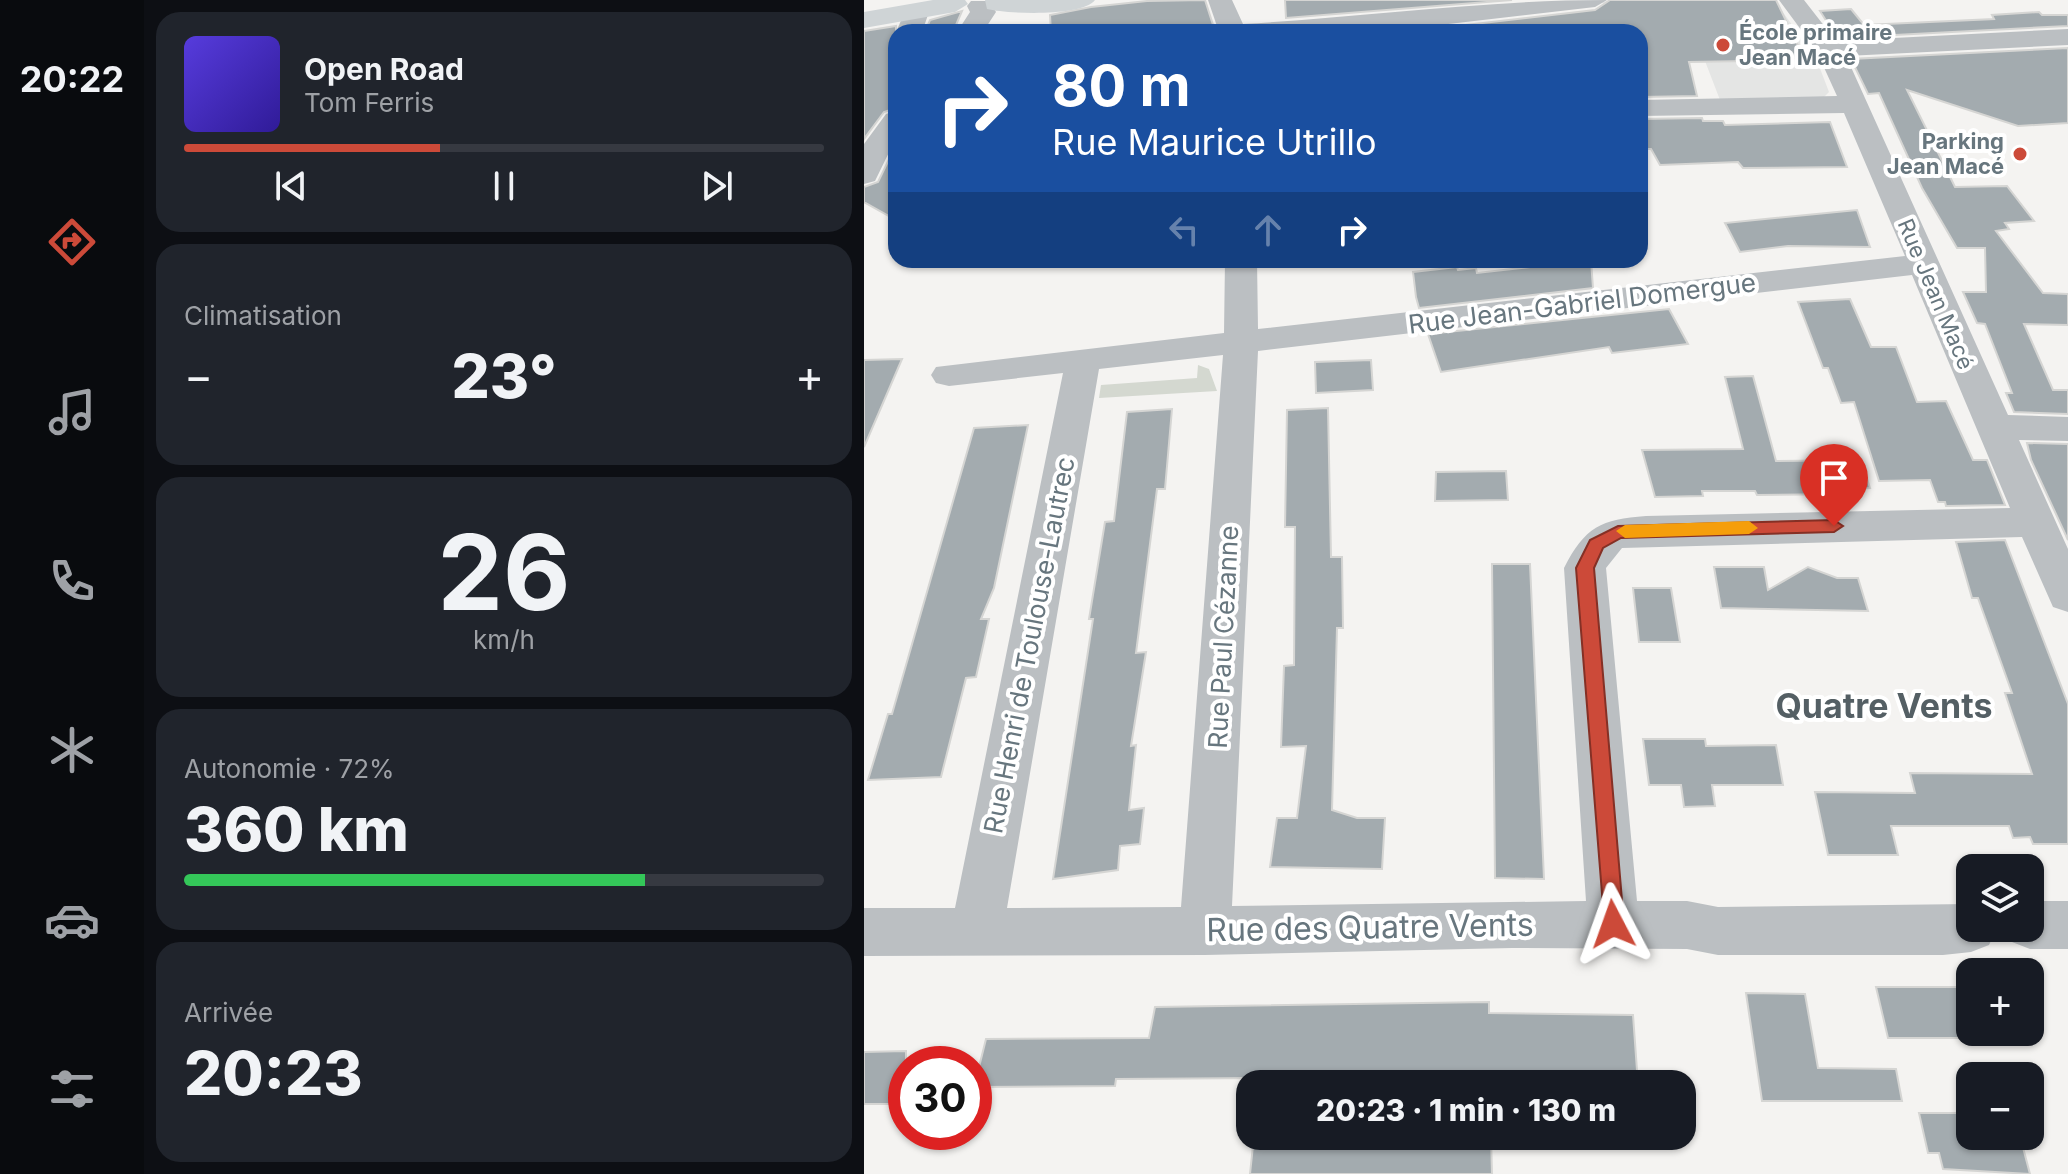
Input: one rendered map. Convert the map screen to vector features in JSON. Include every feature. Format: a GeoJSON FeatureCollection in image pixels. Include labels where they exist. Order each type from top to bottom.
{"type":"FeatureCollection","features":[{"type":"Feature","properties":{"kind":"main road"},"geometry":{"type":"LineString","coordinates":[[864,17],[915,15],[977,3],[1037,5],[1082,0]]}},
{"type":"Feature","properties":{"kind":"street"},"geometry":{"type":"LineString","coordinates":[[1220,0],[1228,24]]}},
{"type":"Feature","properties":{"kind":"street"},"geometry":{"type":"LineString","coordinates":[[1368,24],[1595,0]]}},
{"type":"Feature","properties":{"kind":"street","name":"Rue Jean Macé"},"geometry":{"type":"LineString","coordinates":[[1791,0],[1829,49],[2068,596]]}},
{"type":"Feature","properties":{"kind":"street"},"geometry":{"type":"LineString","coordinates":[[977,3],[983,12],[977,24]]}},
{"type":"Feature","properties":{"kind":"street"},"geometry":{"type":"LineString","coordinates":[[1829,49],[2068,37]]}},
{"type":"Feature","properties":{"kind":"street"},"geometry":{"type":"LineString","coordinates":[[1648,108],[1854,104]]}},
{"type":"Feature","properties":{"kind":"street"},"geometry":{"type":"LineString","coordinates":[[864,175],[888,130]]}},
{"type":"Feature","properties":{"kind":"street","name":"Rue Jean-Gabriel Domergue"},"geometry":{"type":"LineString","coordinates":[[949,375],[1922,264]]}},
{"type":"Feature","properties":{"kind":"street"},"geometry":{"type":"LineString","coordinates":[[1241,268],[1241,343]]}},
{"type":"Feature","properties":{"kind":"street","name":"Rue Paul Cézanne"},"geometry":{"type":"LineString","coordinates":[[1205,931],[1241,343]]}},
{"type":"Feature","properties":{"kind":"street","name":"Rue Henri de Toulouse-Lautrec"},"geometry":{"type":"LineString","coordinates":[[977,930],[1083,360]]}},
{"type":"Feature","properties":{"kind":"street"},"geometry":{"type":"LineString","coordinates":[[1993,427],[2068,429]]}},
{"type":"Feature","properties":{"kind":"street"},"geometry":{"type":"LineString","coordinates":[[1613,924],[1585,568],[1596,544],[1618,532],[1646,530],[2036,522]]}},
{"type":"Feature","properties":{"kind":"street","name":"Rue des Quatre Vents"},"geometry":{"type":"LineString","coordinates":[[864,932],[1205,931],[1268,927],[1613,924],[1687,925],[1718,931],[1956,930]]}},
{"type":"Feature","properties":{"kind":"street"},"geometry":{"type":"LineString","coordinates":[[2044,925],[2068,925]]}},
{"type":"Feature","properties":{"kind":"shaded area","name":"École primaire Jean Macé"},"geometry":{"type":"Polygon","coordinates":[[[1774,0],[1816,58],[1829,92],[1824,97],[1720,100],[1705,61],[1648,36],[1648,24],[1613,24],[1602,2],[1774,0]]]}},
{"type":"Feature","properties":{"kind":"shaded area"},"geometry":{"type":"Polygon","coordinates":[[[1198,365],[1209,369],[1217,391],[1099,398],[1101,385],[1197,378],[1198,365]]]}},
{"type":"Feature","properties":{"kind":"building"},"geometry":{"type":"Polygon","coordinates":[[[1205,0],[1213,24],[1051,24],[1050,15],[1147,1],[1205,0]]]}},
{"type":"Feature","properties":{"kind":"building"},"geometry":{"type":"Polygon","coordinates":[[[1285,0],[1512,0],[1286,18],[1285,0]]]}},
{"type":"Feature","properties":{"kind":"building","name":"École primaire Jean Macé"},"geometry":{"type":"Polygon","coordinates":[[[1610,0],[1776,0],[1805,60],[1689,62],[1697,96],[1648,97],[1648,24],[1474,24],[1595,10],[1610,0]]]}},
{"type":"Feature","properties":{"kind":"building"},"geometry":{"type":"Polygon","coordinates":[[[1851,9],[1864,25],[1994,19],[1992,15],[2039,12],[2042,15],[2068,15],[2068,26],[1837,38],[1820,11],[1851,9]]]}},
{"type":"Feature","properties":{"kind":"building"},"geometry":{"type":"Polygon","coordinates":[[[962,11],[956,24],[928,24],[930,20],[962,11]]]}},
{"type":"Feature","properties":{"kind":"building"},"geometry":{"type":"Polygon","coordinates":[[[888,27],[888,111],[864,139],[864,31],[888,27]]]}},
{"type":"Feature","properties":{"kind":"building"},"geometry":{"type":"Polygon","coordinates":[[[2068,48],[2068,123],[2018,126],[1907,90],[1955,187],[2007,186],[2034,221],[2005,223],[2009,229],[1996,231],[2043,293],[2068,294],[2068,325],[2024,324],[2053,390],[2068,390],[2068,414],[2014,412],[2006,393],[2012,393],[1985,324],[1977,323],[1963,292],[1986,292],[1985,248],[1957,248],[1922,188],[1879,93],[1868,94],[1851,59],[2068,48]]]}},
{"type":"Feature","properties":{"kind":"building"},"geometry":{"type":"Polygon","coordinates":[[[1702,118],[1703,121],[1723,121],[1725,125],[1830,122],[1847,167],[1743,168],[1738,162],[1660,165],[1648,149],[1648,119],[1702,118]]]}},
{"type":"Feature","properties":{"kind":"building"},"geometry":{"type":"Polygon","coordinates":[[[888,161],[888,216],[864,202],[864,187],[878,182],[888,161]]]}},
{"type":"Feature","properties":{"kind":"building"},"geometry":{"type":"Polygon","coordinates":[[[1857,210],[1870,247],[1788,246],[1740,252],[1725,223],[1857,210]]]}},
{"type":"Feature","properties":{"kind":"building"},"geometry":{"type":"Polygon","coordinates":[[[1476,268],[1477,273],[1521,268],[1592,268],[1593,288],[1419,308],[1413,272],[1476,268]]]}},
{"type":"Feature","properties":{"kind":"building"},"geometry":{"type":"Polygon","coordinates":[[[1850,299],[1871,347],[1896,347],[1917,402],[1946,401],[1973,460],[1987,460],[2005,505],[1946,506],[1945,502],[1938,502],[1930,480],[1879,481],[1854,402],[1841,403],[1828,368],[1823,368],[1798,302],[1850,299]]]}},
{"type":"Feature","properties":{"kind":"building"},"geometry":{"type":"Polygon","coordinates":[[[1669,309],[1688,344],[1612,353],[1609,347],[1441,372],[1428,334],[1669,309]]]}},
{"type":"Feature","properties":{"kind":"building"},"geometry":{"type":"Polygon","coordinates":[[[902,359],[864,447],[864,360],[902,359]]]}},
{"type":"Feature","properties":{"kind":"building"},"geometry":{"type":"Polygon","coordinates":[[[1371,360],[1373,390],[1316,393],[1315,362],[1371,360]]]}},
{"type":"Feature","properties":{"kind":"building"},"geometry":{"type":"Polygon","coordinates":[[[1753,376],[1776,461],[1861,460],[1870,488],[1851,489],[1852,494],[1757,495],[1755,491],[1702,491],[1703,496],[1655,497],[1642,450],[1743,449],[1725,377],[1753,376]]]}},
{"type":"Feature","properties":{"kind":"building"},"geometry":{"type":"Polygon","coordinates":[[[1328,408],[1331,557],[1342,557],[1343,628],[1337,628],[1332,810],[1357,818],[1385,818],[1382,869],[1270,867],[1277,818],[1297,818],[1306,746],[1281,747],[1284,666],[1294,665],[1295,527],[1285,527],[1287,410],[1328,408]]]}},
{"type":"Feature","properties":{"kind":"building"},"geometry":{"type":"Polygon","coordinates":[[[1172,409],[1165,489],[1157,489],[1136,653],[1146,652],[1131,746],[1136,745],[1129,810],[1144,808],[1140,844],[1120,846],[1118,870],[1053,879],[1093,619],[1089,619],[1105,522],[1114,521],[1127,412],[1172,409]]]}},
{"type":"Feature","properties":{"kind":"building"},"geometry":{"type":"Polygon","coordinates":[[[1028,425],[994,588],[981,619],[989,619],[976,677],[966,678],[941,777],[868,780],[888,714],[892,714],[974,428],[1028,425]]]}},
{"type":"Feature","properties":{"kind":"building"},"geometry":{"type":"Polygon","coordinates":[[[2027,443],[2068,444],[2068,540],[2031,460],[2027,443]]]}},
{"type":"Feature","properties":{"kind":"building"},"geometry":{"type":"Polygon","coordinates":[[[1506,471],[1508,500],[1435,501],[1436,472],[1506,471]]]}},
{"type":"Feature","properties":{"kind":"building"},"geometry":{"type":"Polygon","coordinates":[[[2005,540],[2068,704],[2068,844],[2033,844],[2030,837],[2013,838],[2009,826],[1891,826],[1898,855],[1828,855],[1815,792],[1915,793],[1910,773],[2032,774],[2005,693],[2012,693],[1978,598],[1972,598],[1956,542],[2005,540]]]}},
{"type":"Feature","properties":{"kind":"building"},"geometry":{"type":"Polygon","coordinates":[[[1492,564],[1530,564],[1544,879],[1495,878],[1492,564]]]}},
{"type":"Feature","properties":{"kind":"building"},"geometry":{"type":"Polygon","coordinates":[[[1714,567],[1764,567],[1768,590],[1808,567],[1837,578],[1858,578],[1868,611],[1721,608],[1714,567]]]}},
{"type":"Feature","properties":{"kind":"building"},"geometry":{"type":"Polygon","coordinates":[[[1633,588],[1671,588],[1680,642],[1639,642],[1633,588]]]}},
{"type":"Feature","properties":{"kind":"building"},"geometry":{"type":"Polygon","coordinates":[[[1643,739],[1705,739],[1706,746],[1776,745],[1783,785],[1712,785],[1715,806],[1684,807],[1681,785],[1649,785],[1643,739]]]}},
{"type":"Feature","properties":{"kind":"building"},"geometry":{"type":"Polygon","coordinates":[[[1876,987],[1956,987],[1956,1038],[1888,1038],[1876,987]]]}},
{"type":"Feature","properties":{"kind":"building"},"geometry":{"type":"Polygon","coordinates":[[[1746,993],[1805,994],[1818,1068],[1896,1069],[1902,1101],[1762,1101],[1746,993]]]}},
{"type":"Feature","properties":{"kind":"building"},"geometry":{"type":"Polygon","coordinates":[[[1489,1002],[1489,1013],[1633,1015],[1637,1070],[1236,1070],[1236,1078],[1116,1079],[1115,1086],[992,1087],[992,1046],[984,1046],[986,1039],[1149,1038],[1155,1007],[1489,1002]]]}},
{"type":"Feature","properties":{"kind":"building"},"geometry":{"type":"Polygon","coordinates":[[[888,1051],[888,1104],[864,1104],[864,1052],[888,1051]]]}},
{"type":"Feature","properties":{"kind":"building"},"geometry":{"type":"Polygon","coordinates":[[[1919,1113],[1956,1113],[1956,1150],[2024,1150],[2030,1174],[1943,1169],[1939,1153],[1928,1153],[1919,1113]]]}},
{"type":"Feature","properties":{"kind":"building"},"geometry":{"type":"Polygon","coordinates":[[[1253,1150],[1491,1150],[1492,1174],[1250,1174],[1253,1150]]]}},
{"type":"Feature","properties":{"kind":"slow traffic"},"geometry":{"type":"LineString","coordinates":[[1625,531],[1749,528]]}},
{"type":"Feature","properties":{"kind":"place","name":"École primaire Jean Macé"},"geometry":{"type":"Point","coordinates":[1723,45]}},
{"type":"Feature","properties":{"kind":"place","name":"Parking Jean Macé"},"geometry":{"type":"Point","coordinates":[2020,154]}},
{"type":"Feature","properties":{"kind":"district","name":"Quatre Vents"},"geometry":{"type":"Point","coordinates":[1884,705]}},
{"type":"Feature","properties":{"kind":"route"},"geometry":{"type":"LineString","coordinates":[[1613,924],[1585,568],[1596,544],[1618,532],[1834,526]]}}]}
